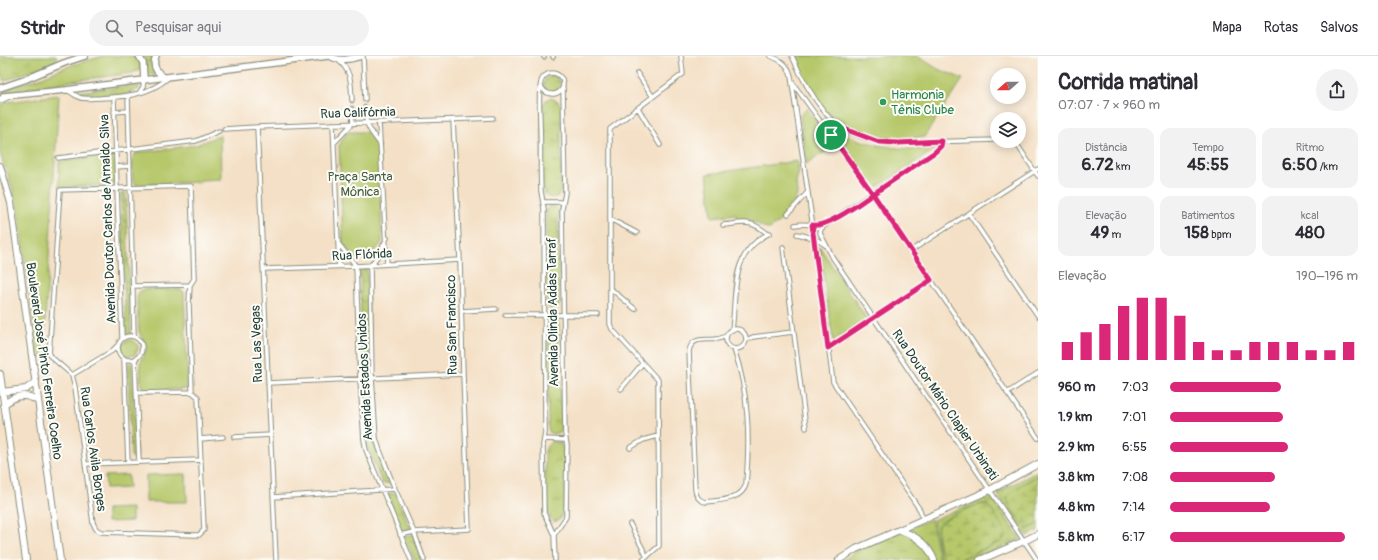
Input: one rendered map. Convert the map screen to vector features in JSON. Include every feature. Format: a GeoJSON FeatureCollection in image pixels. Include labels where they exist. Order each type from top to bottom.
{"type":"FeatureCollection","features":[{"type":"Feature","properties":{"kind":"main road"},"geometry":{"type":"LineString","coordinates":[[0,88],[85,56]]}},
{"type":"Feature","properties":{"kind":"main road"},"geometry":{"type":"LineString","coordinates":[[139,56],[143,63],[144,79]]}},
{"type":"Feature","properties":{"kind":"main road"},"geometry":{"type":"LineString","coordinates":[[156,56],[154,64],[156,69],[167,76]]}},
{"type":"Feature","properties":{"kind":"main road"},"geometry":{"type":"LineString","coordinates":[[0,97],[66,90],[329,56],[337,59],[349,59],[362,56]]}},
{"type":"Feature","properties":{"kind":"main road"},"geometry":{"type":"LineString","coordinates":[[0,100],[8,96]]}},
{"type":"Feature","properties":{"kind":"main road","name":"Boulevard José Pinto Ferreira Coelho"},"geometry":{"type":"LineString","coordinates":[[0,166],[11,203],[59,559]]}},
{"type":"Feature","properties":{"kind":"main road"},"geometry":{"type":"LineString","coordinates":[[0,374],[1,392],[26,560]]}},
{"type":"Feature","properties":{"kind":"main road"},"geometry":{"type":"LineString","coordinates":[[1,392],[26,389],[36,382]]}},
{"type":"Feature","properties":{"kind":"main road"},"geometry":{"type":"LineString","coordinates":[[4,405],[12,399],[20,396],[30,397],[38,401]]}},
{"type":"Feature","properties":{"kind":"main road"},"geometry":{"type":"LineString","coordinates":[[839,560],[856,549],[990,490],[1038,464]]}},
{"type":"Feature","properties":{"kind":"main road"},"geometry":{"type":"LineString","coordinates":[[899,530],[911,534],[919,540],[930,551],[934,560]]}},
{"type":"Feature","properties":{"kind":"main road"},"geometry":{"type":"LineString","coordinates":[[980,560],[1038,534]]}},
{"type":"Feature","properties":{"kind":"street"},"geometry":{"type":"LineString","coordinates":[[362,56],[365,99]]}},
{"type":"Feature","properties":{"kind":"street"},"geometry":{"type":"LineString","coordinates":[[643,560],[659,546],[658,380],[612,329],[610,320],[610,129],[683,74],[681,56]]}},
{"type":"Feature","properties":{"kind":"street"},"geometry":{"type":"LineString","coordinates":[[770,56],[785,63],[790,72],[833,382],[920,510],[922,520]]}},
{"type":"Feature","properties":{"kind":"street"},"geometry":{"type":"LineString","coordinates":[[785,63],[789,63],[792,57]]}},
{"type":"Feature","properties":{"kind":"street"},"geometry":{"type":"LineString","coordinates":[[792,57],[815,98],[839,127],[879,142],[898,143],[990,140]]}},
{"type":"Feature","properties":{"kind":"street"},"geometry":{"type":"LineString","coordinates":[[337,59],[344,64],[350,77],[352,100]]}},
{"type":"Feature","properties":{"kind":"street"},"geometry":{"type":"LineString","coordinates":[[790,72],[792,69],[797,68]]}},
{"type":"Feature","properties":{"kind":"street"},"geometry":{"type":"LineString","coordinates":[[552,73],[561,77],[563,82],[560,91],[552,95],[547,94],[541,86],[541,81],[544,77],[552,73]]}},
{"type":"Feature","properties":{"kind":"street"},"geometry":{"type":"LineString","coordinates":[[637,73],[652,97]]}},
{"type":"Feature","properties":{"kind":"street"},"geometry":{"type":"LineString","coordinates":[[66,90],[81,98],[114,98],[128,96],[157,87],[167,76]]}},
{"type":"Feature","properties":{"kind":"street"},"geometry":{"type":"LineString","coordinates":[[139,92],[143,87],[144,79]]}},
{"type":"Feature","properties":{"kind":"street"},"geometry":{"type":"LineString","coordinates":[[791,82],[831,135],[912,250],[1038,438]]}},
{"type":"Feature","properties":{"kind":"street","name":"Avenida Olinda Addas Tarraf"},"geometry":{"type":"LineString","coordinates":[[541,86],[541,193],[543,202],[545,433],[544,514],[554,534],[555,560]]}},
{"type":"Feature","properties":{"kind":"street","name":"Avenida Olinda Addas Tarraf"},"geometry":{"type":"LineString","coordinates":[[554,534],[566,517],[567,445],[565,434],[562,209],[565,193],[562,87]]}},
{"type":"Feature","properties":{"kind":"street","name":"Avenida Doutor Carlos de Arnaldo Silva"},"geometry":{"type":"LineString","coordinates":[[128,96],[127,111],[134,336]]}},
{"type":"Feature","properties":{"kind":"street","name":"Avenida Doutor Carlos de Arnaldo Silva"},"geometry":{"type":"LineString","coordinates":[[114,98],[122,338]]}},
{"type":"Feature","properties":{"kind":"street"},"geometry":{"type":"LineString","coordinates":[[365,108],[366,123],[369,130],[381,145]]}},
{"type":"Feature","properties":{"kind":"street"},"geometry":{"type":"LineString","coordinates":[[638,108],[660,145]]}},
{"type":"Feature","properties":{"kind":"street"},"geometry":{"type":"LineString","coordinates":[[334,143],[353,123],[352,109]]}},
{"type":"Feature","properties":{"kind":"street"},"geometry":{"type":"LineString","coordinates":[[114,112],[127,111]]}},
{"type":"Feature","properties":{"kind":"street","name":"Rua Califórnia"},"geometry":{"type":"LineString","coordinates":[[224,129],[493,118]]}},
{"type":"Feature","properties":{"kind":"street","name":"Rua San Francisco"},"geometry":{"type":"LineString","coordinates":[[414,532],[469,529],[462,311],[453,120]]}},
{"type":"Feature","properties":{"kind":"street"},"geometry":{"type":"LineString","coordinates":[[379,123],[387,238],[387,264]]}},
{"type":"Feature","properties":{"kind":"street"},"geometry":{"type":"LineString","coordinates":[[333,124],[339,266]]}},
{"type":"Feature","properties":{"kind":"street","name":"Rua Las Vegas"},"geometry":{"type":"LineString","coordinates":[[257,127],[276,560]]}},
{"type":"Feature","properties":{"kind":"street"},"geometry":{"type":"LineString","coordinates":[[831,135],[839,127]]}},
{"type":"Feature","properties":{"kind":"street"},"geometry":{"type":"LineString","coordinates":[[58,158],[196,141],[219,131]]}},
{"type":"Feature","properties":{"kind":"street"},"geometry":{"type":"LineString","coordinates":[[795,225],[802,224],[818,226],[829,222],[935,152],[941,146],[942,141]]}},
{"type":"Feature","properties":{"kind":"street"},"geometry":{"type":"LineString","coordinates":[[1020,148],[1038,176]]}},
{"type":"Feature","properties":{"kind":"street"},"geometry":{"type":"LineString","coordinates":[[116,167],[129,166]]}},
{"type":"Feature","properties":{"kind":"street"},"geometry":{"type":"LineString","coordinates":[[912,250],[1036,171]]}},
{"type":"Feature","properties":{"kind":"street"},"geometry":{"type":"LineString","coordinates":[[117,188],[191,186],[194,279],[190,285],[189,304],[192,392]]}},
{"type":"Feature","properties":{"kind":"street","name":"Rua Carlos Avila Borges"},"geometry":{"type":"LineString","coordinates":[[117,188],[60,190],[49,355],[72,375],[86,464],[93,523],[96,529],[101,532],[196,535],[202,533],[205,526],[201,460]]}},
{"type":"Feature","properties":{"kind":"street"},"geometry":{"type":"LineString","coordinates":[[788,214],[807,193]]}},
{"type":"Feature","properties":{"kind":"street"},"geometry":{"type":"LineString","coordinates":[[543,202],[563,202]]}},
{"type":"Feature","properties":{"kind":"street"},"geometry":{"type":"LineString","coordinates":[[969,214],[1038,316]]}},
{"type":"Feature","properties":{"kind":"street"},"geometry":{"type":"LineString","coordinates":[[610,219],[637,233]]}},
{"type":"Feature","properties":{"kind":"street"},"geometry":{"type":"LineString","coordinates":[[723,225],[748,222],[760,227],[769,234],[758,239],[743,257],[734,294],[734,318],[732,330]]}},
{"type":"Feature","properties":{"kind":"street","name":"Rua Doutor Mário Clapier Urbinati"},"geometry":{"type":"LineString","coordinates":[[829,222],[820,231],[827,247],[1037,560]]}},
{"type":"Feature","properties":{"kind":"street"},"geometry":{"type":"LineString","coordinates":[[796,234],[805,236],[814,241],[822,242],[827,247]]}},
{"type":"Feature","properties":{"kind":"street"},"geometry":{"type":"LineString","coordinates":[[370,266],[377,257],[387,238]]}},
{"type":"Feature","properties":{"kind":"street"},"geometry":{"type":"LineString","coordinates":[[338,243],[356,266]]}},
{"type":"Feature","properties":{"kind":"street"},"geometry":{"type":"LineString","coordinates":[[783,247],[806,428]]}},
{"type":"Feature","properties":{"kind":"street","name":"Rua Flórida"},"geometry":{"type":"LineString","coordinates":[[264,269],[370,266],[460,260]]}},
{"type":"Feature","properties":{"kind":"street","name":"Avenida Estados Unidos"},"geometry":{"type":"LineString","coordinates":[[356,266],[364,440],[366,450],[411,560]]}},
{"type":"Feature","properties":{"kind":"street","name":"Avenida Estados Unidos"},"geometry":{"type":"LineString","coordinates":[[370,266],[372,378],[376,438],[424,560]]}},
{"type":"Feature","properties":{"kind":"street"},"geometry":{"type":"LineString","coordinates":[[828,348],[931,280]]}},
{"type":"Feature","properties":{"kind":"street"},"geometry":{"type":"LineString","coordinates":[[133,286],[190,285]]}},
{"type":"Feature","properties":{"kind":"street"},"geometry":{"type":"LineString","coordinates":[[610,289],[635,309]]}},
{"type":"Feature","properties":{"kind":"street"},"geometry":{"type":"LineString","coordinates":[[462,311],[496,309]]}},
{"type":"Feature","properties":{"kind":"street"},"geometry":{"type":"LineString","coordinates":[[506,315],[598,315]]}},
{"type":"Feature","properties":{"kind":"street"},"geometry":{"type":"LineString","coordinates":[[734,318],[737,329]]}},
{"type":"Feature","properties":{"kind":"street"},"geometry":{"type":"LineString","coordinates":[[717,339],[736,349],[744,346],[746,340],[742,331],[737,329],[732,330],[726,336],[717,339],[700,339],[693,342],[689,352],[695,489],[698,498],[702,502],[738,496],[745,488],[746,484],[749,450],[748,423],[746,399],[736,349]]}},
{"type":"Feature","properties":{"kind":"street"},"geometry":{"type":"LineString","coordinates":[[746,340],[754,337],[794,332]]}},
{"type":"Feature","properties":{"kind":"street"},"geometry":{"type":"LineString","coordinates":[[745,335],[754,337]]}},
{"type":"Feature","properties":{"kind":"street"},"geometry":{"type":"LineString","coordinates":[[72,375],[112,351],[122,338],[134,336],[140,341],[143,348],[141,355],[135,360],[124,358],[119,353],[112,351]]}},
{"type":"Feature","properties":{"kind":"street"},"geometry":{"type":"LineString","coordinates":[[726,336],[727,343]]}},
{"type":"Feature","properties":{"kind":"street"},"geometry":{"type":"LineString","coordinates":[[118,345],[119,353]]}},
{"type":"Feature","properties":{"kind":"street"},"geometry":{"type":"LineString","coordinates":[[124,358],[128,462]]}},
{"type":"Feature","properties":{"kind":"street"},"geometry":{"type":"LineString","coordinates":[[135,360],[139,462]]}},
{"type":"Feature","properties":{"kind":"street"},"geometry":{"type":"LineString","coordinates":[[621,389],[642,364]]}},
{"type":"Feature","properties":{"kind":"street"},"geometry":{"type":"LineString","coordinates":[[1007,393],[1038,373]]}},
{"type":"Feature","properties":{"kind":"street"},"geometry":{"type":"LineString","coordinates":[[268,383],[463,374]]}},
{"type":"Feature","properties":{"kind":"street"},"geometry":{"type":"LineString","coordinates":[[86,464],[201,460],[198,397],[192,392],[137,393]]}},
{"type":"Feature","properties":{"kind":"street"},"geometry":{"type":"LineString","coordinates":[[234,437],[271,435]]}},
{"type":"Feature","properties":{"kind":"street"},"geometry":{"type":"LineString","coordinates":[[630,448],[643,440],[658,436]]}},
{"type":"Feature","properties":{"kind":"street"},"geometry":{"type":"LineString","coordinates":[[200,439],[223,437]]}},
{"type":"Feature","properties":{"kind":"street"},"geometry":{"type":"LineString","coordinates":[[544,439],[566,440]]}},
{"type":"Feature","properties":{"kind":"street"},"geometry":{"type":"LineString","coordinates":[[273,497],[395,488]]}},
{"type":"Feature","properties":{"kind":"street"},"geometry":{"type":"LineString","coordinates":[[630,524],[647,556]]}},
{"type":"Feature","properties":{"kind":"street"},"geometry":{"type":"LineString","coordinates":[[400,535],[414,532]]}},
{"type":"Feature","properties":{"kind":"green space"},"geometry":{"type":"Polygon","coordinates":[[[0,56],[57,56],[55,62],[4,81],[0,70],[0,62],[2,61],[0,56]]]}},
{"type":"Feature","properties":{"kind":"green space"},"geometry":{"type":"Polygon","coordinates":[[[103,56],[134,56],[138,57],[141,64],[139,70],[132,73],[0,93],[0,91],[40,78],[63,68],[103,56]]]}},
{"type":"Feature","properties":{"kind":"green space"},"geometry":{"type":"Polygon","coordinates":[[[143,56],[153,56],[158,74],[146,75],[146,65],[143,56]]]}},
{"type":"Feature","properties":{"kind":"green space","name":"Harmonia Tênis Clube"},"geometry":{"type":"Polygon","coordinates":[[[796,56],[917,56],[938,69],[963,79],[924,137],[899,139],[878,137],[840,124],[827,112],[811,92],[800,71],[796,56]]]}},
{"type":"Feature","properties":{"kind":"green space"},"geometry":{"type":"Polygon","coordinates":[[[549,76],[555,76],[560,81],[558,90],[555,92],[549,92],[544,87],[544,81],[549,76]]]}},
{"type":"Feature","properties":{"kind":"green space"},"geometry":{"type":"Polygon","coordinates":[[[139,86],[139,89],[129,92],[126,95],[82,96],[75,92],[139,86]]]}},
{"type":"Feature","properties":{"kind":"green space"},"geometry":{"type":"Polygon","coordinates":[[[59,95],[43,356],[38,358],[19,216],[12,186],[0,154],[0,106],[7,102],[59,95]]]}},
{"type":"Feature","properties":{"kind":"green space"},"geometry":{"type":"Polygon","coordinates":[[[551,98],[558,101],[561,107],[561,190],[558,196],[551,198],[545,194],[542,179],[542,107],[546,100],[551,98]]]}},
{"type":"Feature","properties":{"kind":"green space"},"geometry":{"type":"Polygon","coordinates":[[[807,108],[833,146],[807,164],[800,116],[807,108]]]}},
{"type":"Feature","properties":{"kind":"green space"},"geometry":{"type":"Polygon","coordinates":[[[838,131],[862,141],[886,147],[911,149],[937,148],[874,189],[836,135],[838,131]]]}},
{"type":"Feature","properties":{"kind":"green space","name":"Praça Santa Mônica"},"geometry":{"type":"Polygon","coordinates":[[[347,132],[367,132],[379,146],[382,242],[370,258],[354,258],[343,243],[339,146],[347,132]]]}},
{"type":"Feature","properties":{"kind":"green space"},"geometry":{"type":"Polygon","coordinates":[[[220,135],[221,179],[200,180],[198,182],[137,185],[133,183],[132,160],[136,153],[196,145],[220,135]]]}},
{"type":"Feature","properties":{"kind":"green space"},"geometry":{"type":"Polygon","coordinates":[[[109,155],[112,156],[115,166],[115,179],[113,185],[59,187],[59,162],[109,155]]]}},
{"type":"Feature","properties":{"kind":"green space"},"geometry":{"type":"Polygon","coordinates":[[[797,161],[799,172],[796,181],[797,195],[794,202],[783,213],[785,215],[781,218],[782,219],[770,229],[767,229],[751,220],[737,221],[736,214],[712,217],[707,174],[797,161]]]}},
{"type":"Feature","properties":{"kind":"green space"},"geometry":{"type":"Polygon","coordinates":[[[122,193],[125,193],[126,195],[131,334],[129,335],[126,333],[122,193]]]}},
{"type":"Feature","properties":{"kind":"green space"},"geometry":{"type":"Polygon","coordinates":[[[552,205],[558,210],[559,304],[558,307],[553,309],[549,308],[547,304],[546,212],[548,207],[552,205]]]}},
{"type":"Feature","properties":{"kind":"green space"},"geometry":{"type":"Polygon","coordinates":[[[819,246],[867,319],[833,341],[819,246]]]}},
{"type":"Feature","properties":{"kind":"green space"},"geometry":{"type":"Polygon","coordinates":[[[360,270],[367,270],[371,377],[362,377],[360,270]]]}},
{"type":"Feature","properties":{"kind":"green space"},"geometry":{"type":"Polygon","coordinates":[[[144,289],[179,289],[184,292],[188,384],[185,389],[147,391],[141,386],[140,363],[146,349],[145,343],[139,332],[137,298],[139,292],[144,289]]]}},
{"type":"Feature","properties":{"kind":"green space"},"geometry":{"type":"Polygon","coordinates":[[[553,320],[558,322],[559,325],[561,429],[559,432],[554,434],[550,433],[548,428],[548,325],[549,322],[553,320]]]}},
{"type":"Feature","properties":{"kind":"green space"},"geometry":{"type":"Polygon","coordinates":[[[130,340],[137,345],[138,348],[133,355],[130,356],[123,351],[122,348],[127,341],[130,340]]]}},
{"type":"Feature","properties":{"kind":"green space"},"geometry":{"type":"Polygon","coordinates":[[[130,362],[132,364],[136,456],[133,458],[131,456],[128,364],[130,362]]]}},
{"type":"Feature","properties":{"kind":"green space"},"geometry":{"type":"Polygon","coordinates":[[[371,380],[374,445],[392,484],[382,483],[367,446],[364,381],[371,380]]]}},
{"type":"Feature","properties":{"kind":"green space"},"geometry":{"type":"Polygon","coordinates":[[[552,441],[560,443],[564,449],[565,496],[560,519],[555,522],[550,518],[545,493],[545,451],[547,446],[552,441]]]}},
{"type":"Feature","properties":{"kind":"green space"},"geometry":{"type":"Polygon","coordinates":[[[1038,471],[1038,475],[1012,491],[1023,525],[1028,529],[1038,524],[1038,531],[1026,536],[997,493],[1038,471]]]}},
{"type":"Feature","properties":{"kind":"green space"},"geometry":{"type":"Polygon","coordinates":[[[186,474],[187,502],[146,502],[146,475],[186,474]]]}},
{"type":"Feature","properties":{"kind":"green space"},"geometry":{"type":"Polygon","coordinates":[[[128,475],[129,488],[106,489],[105,476],[128,475]]]}},
{"type":"Feature","properties":{"kind":"green space"},"geometry":{"type":"Polygon","coordinates":[[[1038,475],[1038,524],[1028,529],[1015,515],[1009,505],[1007,497],[1012,491],[1038,475]]]}},
{"type":"Feature","properties":{"kind":"green space"},"geometry":{"type":"Polygon","coordinates":[[[395,493],[411,529],[400,531],[387,494],[395,493]]]}},
{"type":"Feature","properties":{"kind":"green space"},"geometry":{"type":"Polygon","coordinates":[[[990,495],[1021,539],[971,560],[958,560],[1000,542],[1005,533],[987,504],[976,505],[955,514],[938,525],[939,543],[944,560],[940,560],[933,520],[990,495]]]}},
{"type":"Feature","properties":{"kind":"green space"},"geometry":{"type":"Polygon","coordinates":[[[985,504],[994,513],[1006,536],[1000,542],[958,560],[944,560],[939,543],[938,525],[960,512],[974,506],[985,504]]]}},
{"type":"Feature","properties":{"kind":"green space"},"geometry":{"type":"Polygon","coordinates":[[[132,508],[132,521],[107,522],[107,509],[132,508]]]}},
{"type":"Feature","properties":{"kind":"green space"},"geometry":{"type":"Polygon","coordinates":[[[931,519],[939,560],[844,560],[859,549],[931,519]]]}},
{"type":"Feature","properties":{"kind":"green space"},"geometry":{"type":"Polygon","coordinates":[[[413,534],[421,560],[415,560],[403,537],[413,534]]]}},
{"type":"Feature","properties":{"kind":"tunnel"},"geometry":{"type":"LineString","coordinates":[[365,99],[365,108]]}},
{"type":"Feature","properties":{"kind":"tunnel"},"geometry":{"type":"LineString","coordinates":[[352,100],[352,109]]}},
{"type":"Feature","properties":{"kind":"place","name":"Harmonia Tênis Clube"},"geometry":{"type":"Point","coordinates":[883,102]}},
{"type":"Feature","properties":{"kind":"route"},"geometry":{"type":"LineString","coordinates":[[831,135],[839,127],[879,142],[898,143],[942,141],[939,149],[873,194],[931,280],[828,348],[812,225],[818,226],[829,222],[873,194],[831,135]]}}]}
